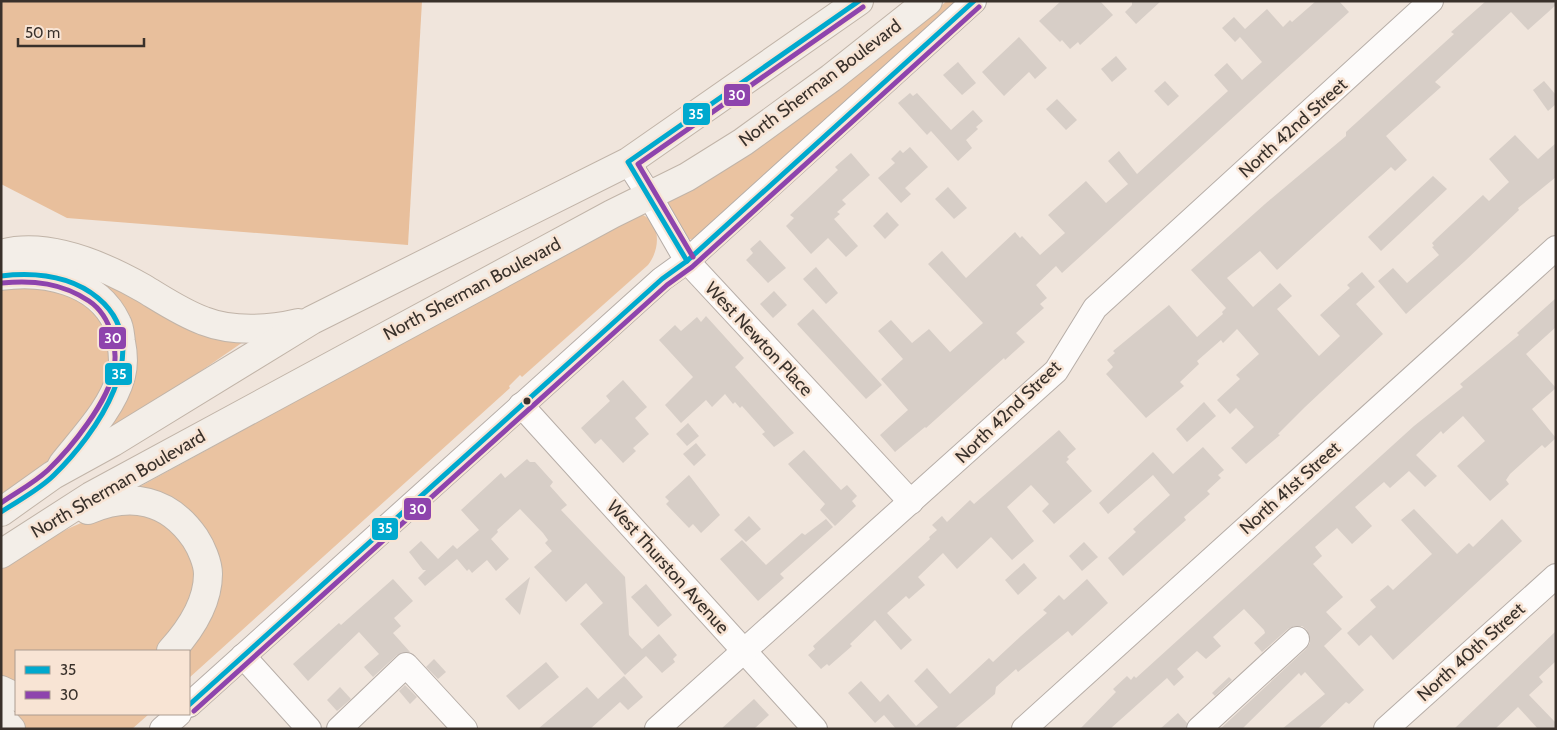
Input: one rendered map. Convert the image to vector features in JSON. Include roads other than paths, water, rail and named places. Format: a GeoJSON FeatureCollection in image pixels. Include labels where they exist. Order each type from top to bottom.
{"type":"FeatureCollection","features":[{"type":"Feature","properties":{"kind":"main road","name":"North Sherman Boulevard"},"geometry":{"type":"LineString","coordinates":[[1,512],[53,476],[113,442],[252,355],[312,320],[628,162],[859,1]]}},
{"type":"Feature","properties":{"kind":"main road","name":"North Sherman Boulevard"},"geometry":{"type":"LineString","coordinates":[[1,554],[91,496],[649,194],[688,177],[743,142],[831,78],[928,1]]}},
{"type":"Feature","properties":{"kind":"main road"},"geometry":{"type":"LineString","coordinates":[[1,254],[41,251],[74,258],[108,271],[205,322],[243,329],[282,327],[312,320]]}},
{"type":"Feature","properties":{"kind":"main road"},"geometry":{"type":"LineString","coordinates":[[1,276],[22,273],[49,276],[75,283],[100,300],[118,323],[123,352],[121,376],[109,404],[53,476]]}},
{"type":"Feature","properties":{"kind":"main road"},"geometry":{"type":"LineString","coordinates":[[38,530],[108,502],[122,500],[138,500],[156,505],[180,520],[200,546],[208,572],[201,606],[191,626],[172,650]]}},
{"type":"Feature","properties":{"kind":"main road"},"geometry":{"type":"LineString","coordinates":[[1,690],[15,697]]}},
{"type":"Feature","properties":{"kind":"main road"},"geometry":{"type":"LineString","coordinates":[[1,718],[12,729]]}},
{"type":"Feature","properties":{"kind":"street"},"geometry":{"type":"LineString","coordinates":[[190,704],[662,279],[687,261],[974,1]]}},
{"type":"Feature","properties":{"kind":"street","name":"North 42nd Street"},"geometry":{"type":"LineString","coordinates":[[657,729],[1056,371],[1095,308],[1431,1]]}},
{"type":"Feature","properties":{"kind":"street","name":"West Newton Place"},"geometry":{"type":"LineString","coordinates":[[628,162],[649,194],[687,261],[911,502]]}},
{"type":"Feature","properties":{"kind":"street","name":"North 41st Street"},"geometry":{"type":"LineString","coordinates":[[1024,729],[1556,248]]}},
{"type":"Feature","properties":{"kind":"street","name":"West Thurston Avenue"},"geometry":{"type":"LineString","coordinates":[[521,405],[815,729]]}},
{"type":"Feature","properties":{"kind":"street","name":"North 40th Street"},"geometry":{"type":"LineString","coordinates":[[1386,729],[1556,576]]}},
{"type":"Feature","properties":{"kind":"street"},"geometry":{"type":"LineString","coordinates":[[1199,729],[1297,639]]}},
{"type":"Feature","properties":{"kind":"street"},"geometry":{"type":"LineString","coordinates":[[243,656],[310,729]]}},
{"type":"Feature","properties":{"kind":"street"},"geometry":{"type":"LineString","coordinates":[[339,729],[406,664],[465,729]]}},
{"type":"Feature","properties":{"kind":"street"},"geometry":{"type":"LineString","coordinates":[[162,729],[177,715]]}}]}
